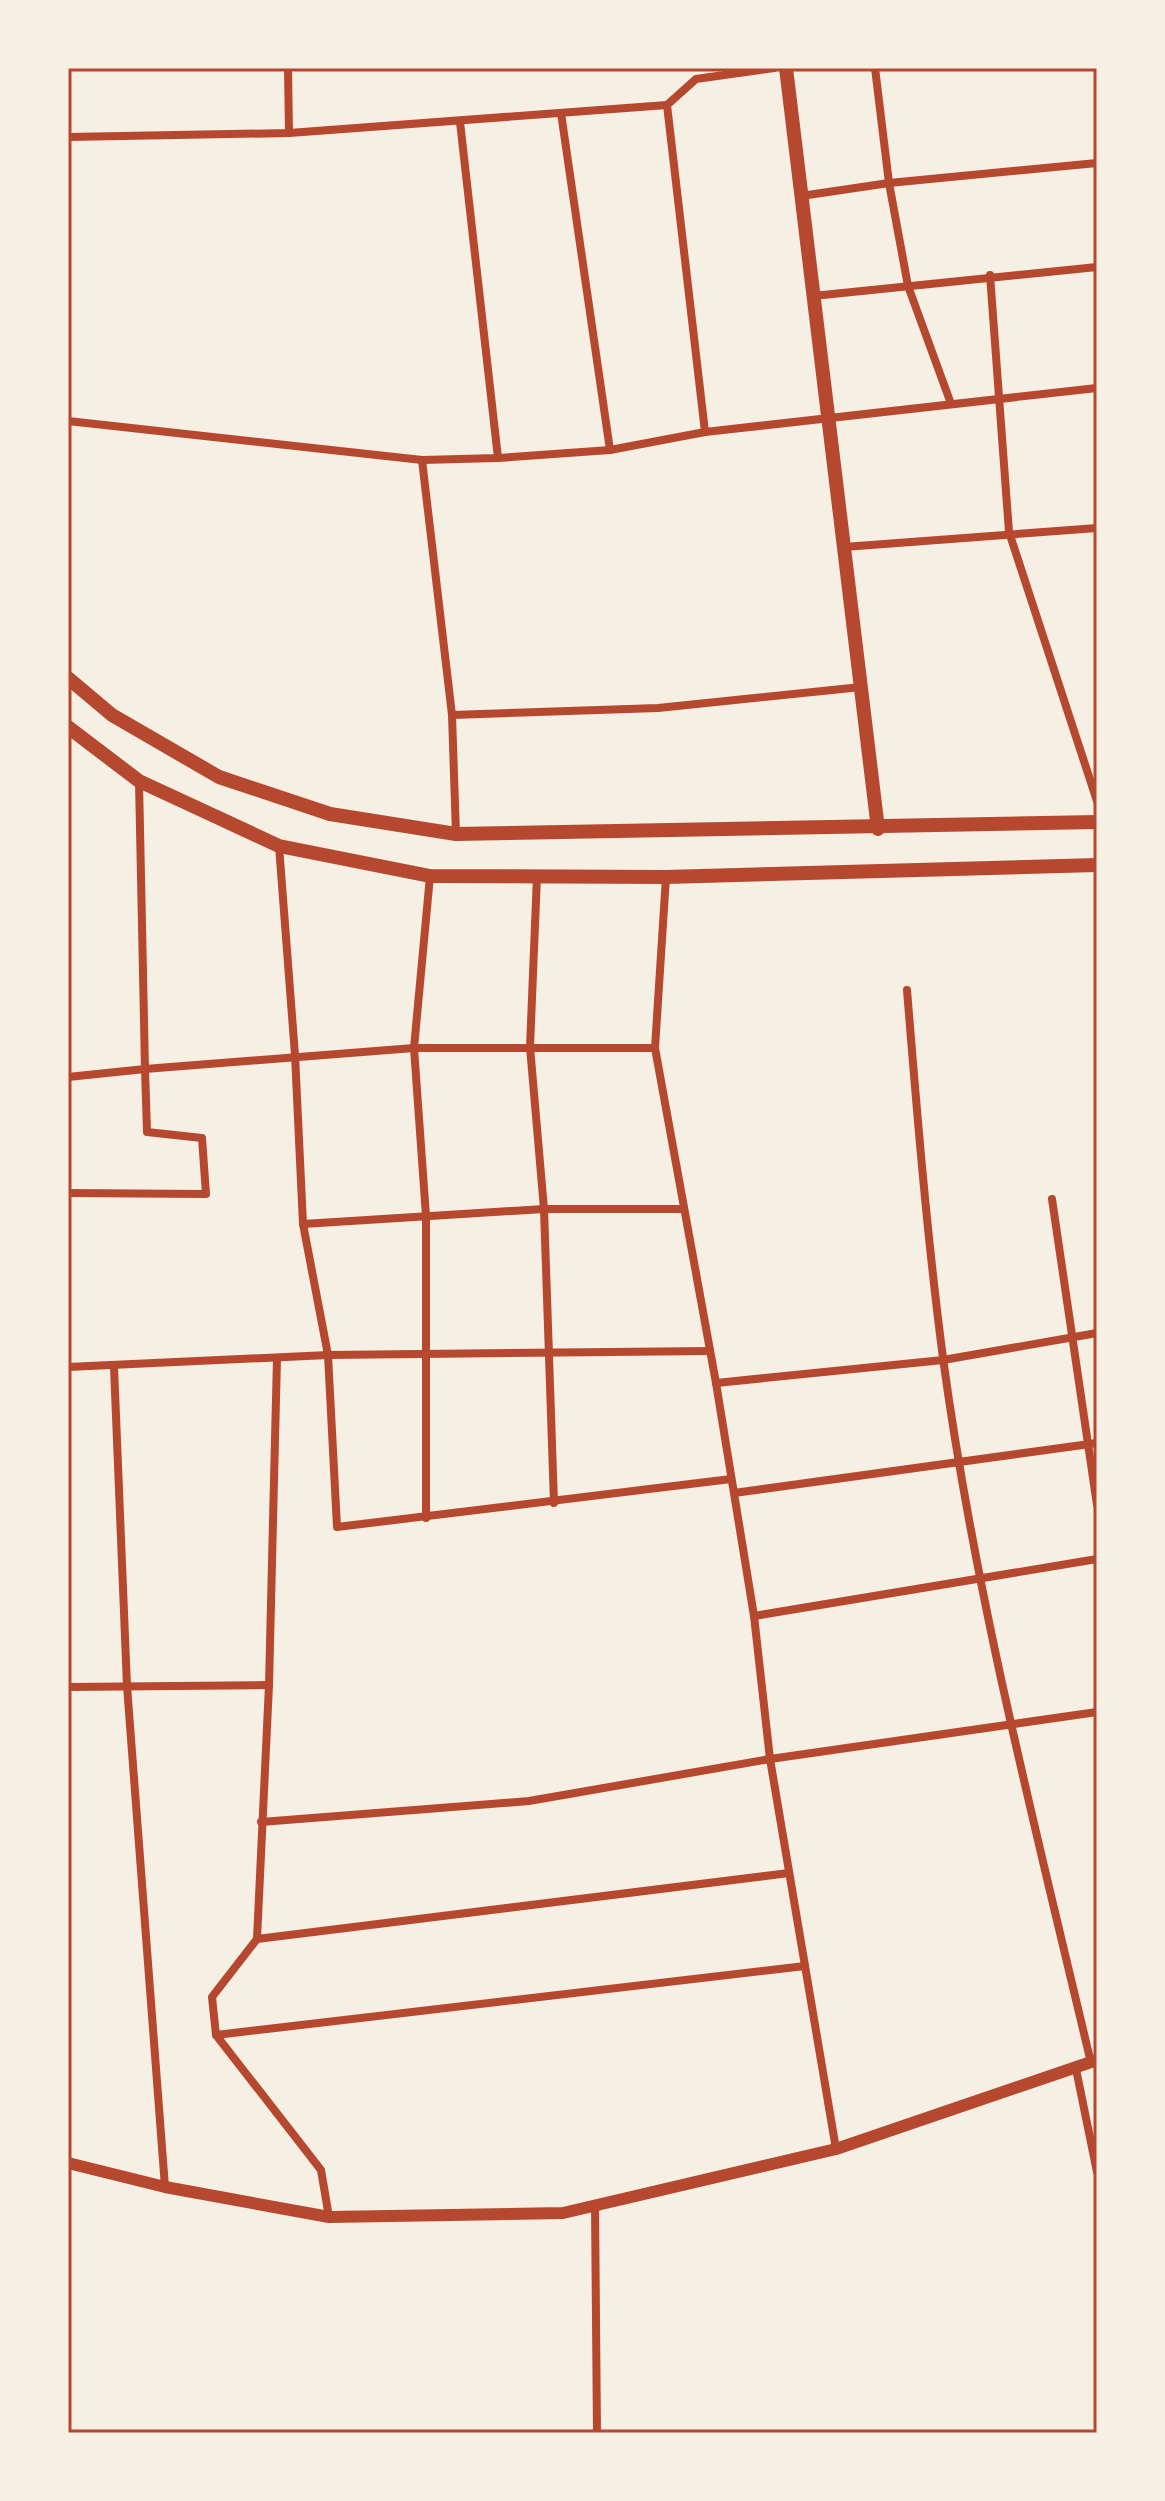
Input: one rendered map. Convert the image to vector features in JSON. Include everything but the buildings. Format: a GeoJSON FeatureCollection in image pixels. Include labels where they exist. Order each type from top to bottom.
{"type":"FeatureCollection","features":[{"type":"Feature","properties":{"kind":"main road"},"geometry":{"type":"LineString","coordinates":[[786,68],[878,829]]}},
{"type":"Feature","properties":{"kind":"main road"},"geometry":{"type":"LineString","coordinates":[[68,678],[112,715],[219,777],[330,814],[456,834],[878,829],[1097,822]]}},
{"type":"Feature","properties":{"kind":"main road"},"geometry":{"type":"LineString","coordinates":[[68,727],[139,781],[279,846],[430,876],[666,877],[1097,865]]}},
{"type":"Feature","properties":{"kind":"street"},"geometry":{"type":"LineString","coordinates":[[288,68],[289,133]]}},
{"type":"Feature","properties":{"kind":"street"},"geometry":{"type":"LineString","coordinates":[[68,137],[289,133],[667,105],[696,79],[774,68]]}},
{"type":"Feature","properties":{"kind":"street"},"geometry":{"type":"LineString","coordinates":[[875,68],[889,183],[908,286],[950,401]]}},
{"type":"Feature","properties":{"kind":"street"},"geometry":{"type":"LineString","coordinates":[[667,105],[705,432]]}},
{"type":"Feature","properties":{"kind":"street"},"geometry":{"type":"LineString","coordinates":[[561,113],[610,450]]}},
{"type":"Feature","properties":{"kind":"street"},"geometry":{"type":"LineString","coordinates":[[460,122],[498,458]]}},
{"type":"Feature","properties":{"kind":"street"},"geometry":{"type":"LineString","coordinates":[[801,196],[889,183],[1097,163]]}},
{"type":"Feature","properties":{"kind":"street"},"geometry":{"type":"LineString","coordinates":[[813,296],[990,275],[1097,267]]}},
{"type":"Feature","properties":{"kind":"street"},"geometry":{"type":"LineString","coordinates":[[990,275],[1009,532],[1097,801]]}},
{"type":"Feature","properties":{"kind":"street"},"geometry":{"type":"LineString","coordinates":[[68,421],[422,460],[498,458],[610,450],[705,432],[950,401],[1097,388]]}},
{"type":"Feature","properties":{"kind":"street"},"geometry":{"type":"LineString","coordinates":[[422,460],[452,715],[456,834]]}},
{"type":"Feature","properties":{"kind":"street"},"geometry":{"type":"LineString","coordinates":[[844,547],[1009,532],[1097,528]]}},
{"type":"Feature","properties":{"kind":"street"},"geometry":{"type":"LineString","coordinates":[[452,715],[658,708],[861,687]]}},
{"type":"Feature","properties":{"kind":"street"},"geometry":{"type":"LineString","coordinates":[[68,1193],[206,1194],[202,1138],[147,1132],[139,781]]}},
{"type":"Feature","properties":{"kind":"street"},"geometry":{"type":"LineString","coordinates":[[279,846],[295,1055],[303,1224],[328,1355],[337,1527],[554,1503],[731,1479]]}},
{"type":"Feature","properties":{"kind":"street"},"geometry":{"type":"LineString","coordinates":[[426,1518],[426,1216],[414,1048],[430,876]]}},
{"type":"Feature","properties":{"kind":"street"},"geometry":{"type":"LineString","coordinates":[[537,876],[530,1047],[544,1209],[554,1503]]}},
{"type":"Feature","properties":{"kind":"street"},"geometry":{"type":"LineString","coordinates":[[666,877],[655,1048],[716,1383],[754,1616],[770,1759],[836,2149]]}},
{"type":"Feature","properties":{"kind":"street"},"geometry":{"type":"LineString","coordinates":[[68,2163],[165,2187],[329,2217],[563,2213],[836,2149],[1094,2061],[1011,1722],[943,1360],[919,1140],[907,990]]}},
{"type":"Feature","properties":{"kind":"street"},"geometry":{"type":"LineString","coordinates":[[68,1077],[295,1055],[414,1048],[655,1048]]}},
{"type":"Feature","properties":{"kind":"street"},"geometry":{"type":"LineString","coordinates":[[1052,1199],[1071,1338],[1092,1444],[1097,1505]]}},
{"type":"Feature","properties":{"kind":"street"},"geometry":{"type":"LineString","coordinates":[[303,1224],[544,1209],[684,1209]]}},
{"type":"Feature","properties":{"kind":"street"},"geometry":{"type":"LineString","coordinates":[[716,1383],[943,1360],[1097,1333]]}},
{"type":"Feature","properties":{"kind":"street"},"geometry":{"type":"LineString","coordinates":[[68,1367],[328,1355],[710,1351]]}},
{"type":"Feature","properties":{"kind":"street"},"geometry":{"type":"LineString","coordinates":[[277,1358],[269,1685],[257,1939],[212,1997],[216,2035],[321,2170],[329,2217]]}},
{"type":"Feature","properties":{"kind":"street"},"geometry":{"type":"LineString","coordinates":[[114,1367],[127,1686],[165,2187]]}},
{"type":"Feature","properties":{"kind":"street"},"geometry":{"type":"LineString","coordinates":[[734,1493],[1092,1444]]}},
{"type":"Feature","properties":{"kind":"street"},"geometry":{"type":"LineString","coordinates":[[754,1616],[1097,1559]]}},
{"type":"Feature","properties":{"kind":"street"},"geometry":{"type":"LineString","coordinates":[[68,1687],[269,1685]]}},
{"type":"Feature","properties":{"kind":"street"},"geometry":{"type":"LineString","coordinates":[[261,1822],[529,1801],[770,1759],[1097,1712]]}},
{"type":"Feature","properties":{"kind":"street"},"geometry":{"type":"LineString","coordinates":[[257,1939],[789,1873]]}},
{"type":"Feature","properties":{"kind":"street"},"geometry":{"type":"LineString","coordinates":[[216,2035],[805,1966]]}},
{"type":"Feature","properties":{"kind":"street"},"geometry":{"type":"LineString","coordinates":[[1076,2069],[1097,2172]]}},
{"type":"Feature","properties":{"kind":"street"},"geometry":{"type":"LineString","coordinates":[[595,2206],[597,2433]]}}]}
